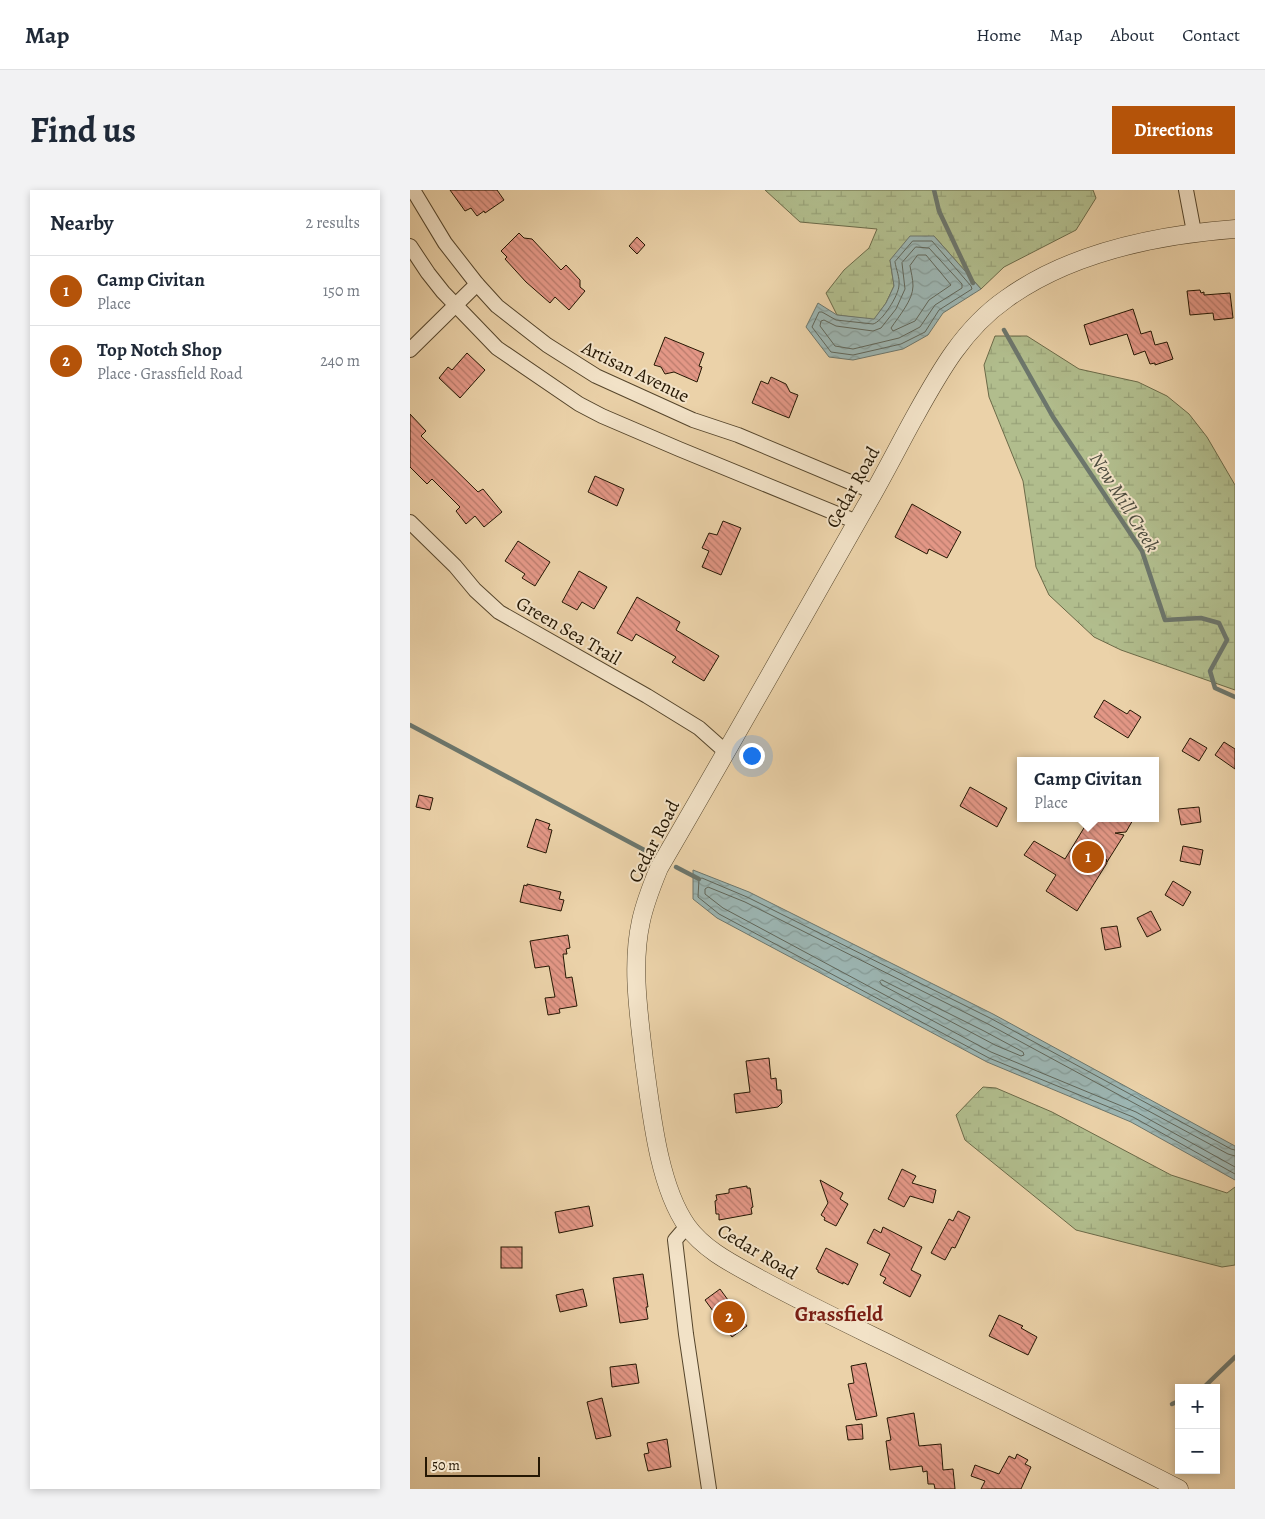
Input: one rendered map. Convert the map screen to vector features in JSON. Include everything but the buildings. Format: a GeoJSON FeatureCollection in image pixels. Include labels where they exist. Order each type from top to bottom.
{"type":"FeatureCollection","features":[{"type":"Feature","properties":{"kind":"street","name":"Artisan Avenue"},"geometry":{"type":"LineString","coordinates":[[413,190],[445,243],[477,284],[497,306],[547,345],[596,376],[693,420],[738,435],[874,492]]}},
{"type":"Feature","properties":{"kind":"street"},"geometry":{"type":"LineString","coordinates":[[1186,190],[1194,232]]}},
{"type":"Feature","properties":{"kind":"street","name":"Cedar Road"},"geometry":{"type":"LineString","coordinates":[[1179,1489],[805,1304],[712,1251],[687,1226],[678,1212],[668,1188],[651,1110],[640,1030],[637,955],[641,920],[659,868],[874,492],[932,385],[955,348],[986,315],[1005,300],[1027,285],[1080,261],[1156,239],[1194,232],[1235,229]]}},
{"type":"Feature","properties":{"kind":"street"},"geometry":{"type":"LineString","coordinates":[[410,246],[428,273],[455,306],[497,348],[579,404],[602,416],[857,522]]}},
{"type":"Feature","properties":{"kind":"street"},"geometry":{"type":"LineString","coordinates":[[410,350],[477,284]]}},
{"type":"Feature","properties":{"kind":"street","name":"Green Sea Trail"},"geometry":{"type":"LineString","coordinates":[[410,522],[456,566],[475,590],[499,612],[647,696],[699,728],[726,752]]}},
{"type":"Feature","properties":{"kind":"street"},"geometry":{"type":"LineString","coordinates":[[687,1226],[675,1240],[686,1334],[709,1489]]}},
{"type":"Feature","properties":{"kind":"green space"},"geometry":{"type":"Polygon","coordinates":[[[765,190],[1093,190],[1096,198],[1076,230],[1004,267],[981,289],[934,236],[890,260],[894,286],[886,303],[874,320],[837,315],[826,293],[844,270],[869,248],[877,229],[800,222],[765,190]]]}},
{"type":"Feature","properties":{"kind":"green space"},"geometry":{"type":"Polygon","coordinates":[[[995,336],[1027,336],[1079,369],[1138,382],[1167,396],[1189,414],[1207,437],[1235,485],[1235,690],[1121,650],[1094,637],[1049,595],[1036,567],[1023,481],[989,397],[984,365],[995,336]]]}},
{"type":"Feature","properties":{"kind":"green space"},"geometry":{"type":"Polygon","coordinates":[[[983,1087],[996,1088],[1052,1112],[1171,1175],[1227,1193],[1235,1187],[1235,1265],[1222,1267],[1076,1230],[965,1140],[956,1115],[983,1087]]]}},
{"type":"Feature","properties":{"kind":"water"},"geometry":{"type":"Polygon","coordinates":[[[910,236],[934,236],[981,289],[943,313],[928,335],[903,349],[853,360],[829,357],[806,327],[818,303],[837,315],[874,319],[886,303],[894,286],[890,260],[910,236]]]}},
{"type":"Feature","properties":{"kind":"water"},"geometry":{"type":"Polygon","coordinates":[[[693,870],[749,892],[993,1014],[1235,1146],[1235,1180],[1131,1122],[987,1062],[717,918],[693,899],[693,870]]]}},
{"type":"Feature","properties":{"kind":"waterway","name":"New Mill Creek"},"geometry":{"type":"LineString","coordinates":[[934,190],[939,211],[973,283]]}},
{"type":"Feature","properties":{"kind":"waterway","name":"New Mill Creek"},"geometry":{"type":"LineString","coordinates":[[1004,330],[1053,417],[1142,551],[1165,620],[1201,618],[1219,623],[1227,640],[1210,671],[1215,688],[1235,697]]}},
{"type":"Feature","properties":{"kind":"waterway"},"geometry":{"type":"LineString","coordinates":[[410,725],[648,852]]}},
{"type":"Feature","properties":{"kind":"waterway"},"geometry":{"type":"LineString","coordinates":[[676,867],[699,879]]}},
{"type":"Feature","properties":{"kind":"waterway"},"geometry":{"type":"LineString","coordinates":[[1207,1384],[1235,1357]]}},
{"type":"Feature","properties":{"kind":"place","name":"Camp Civitan"},"geometry":{"type":"Point","coordinates":[1088,857]}},
{"type":"Feature","properties":{"kind":"place","name":"Top Notch Shop"},"geometry":{"type":"Point","coordinates":[729,1317]}},
{"type":"Feature","properties":{"kind":"district","name":"Grassfield"},"geometry":{"type":"Point","coordinates":[839,1314]}}]}
